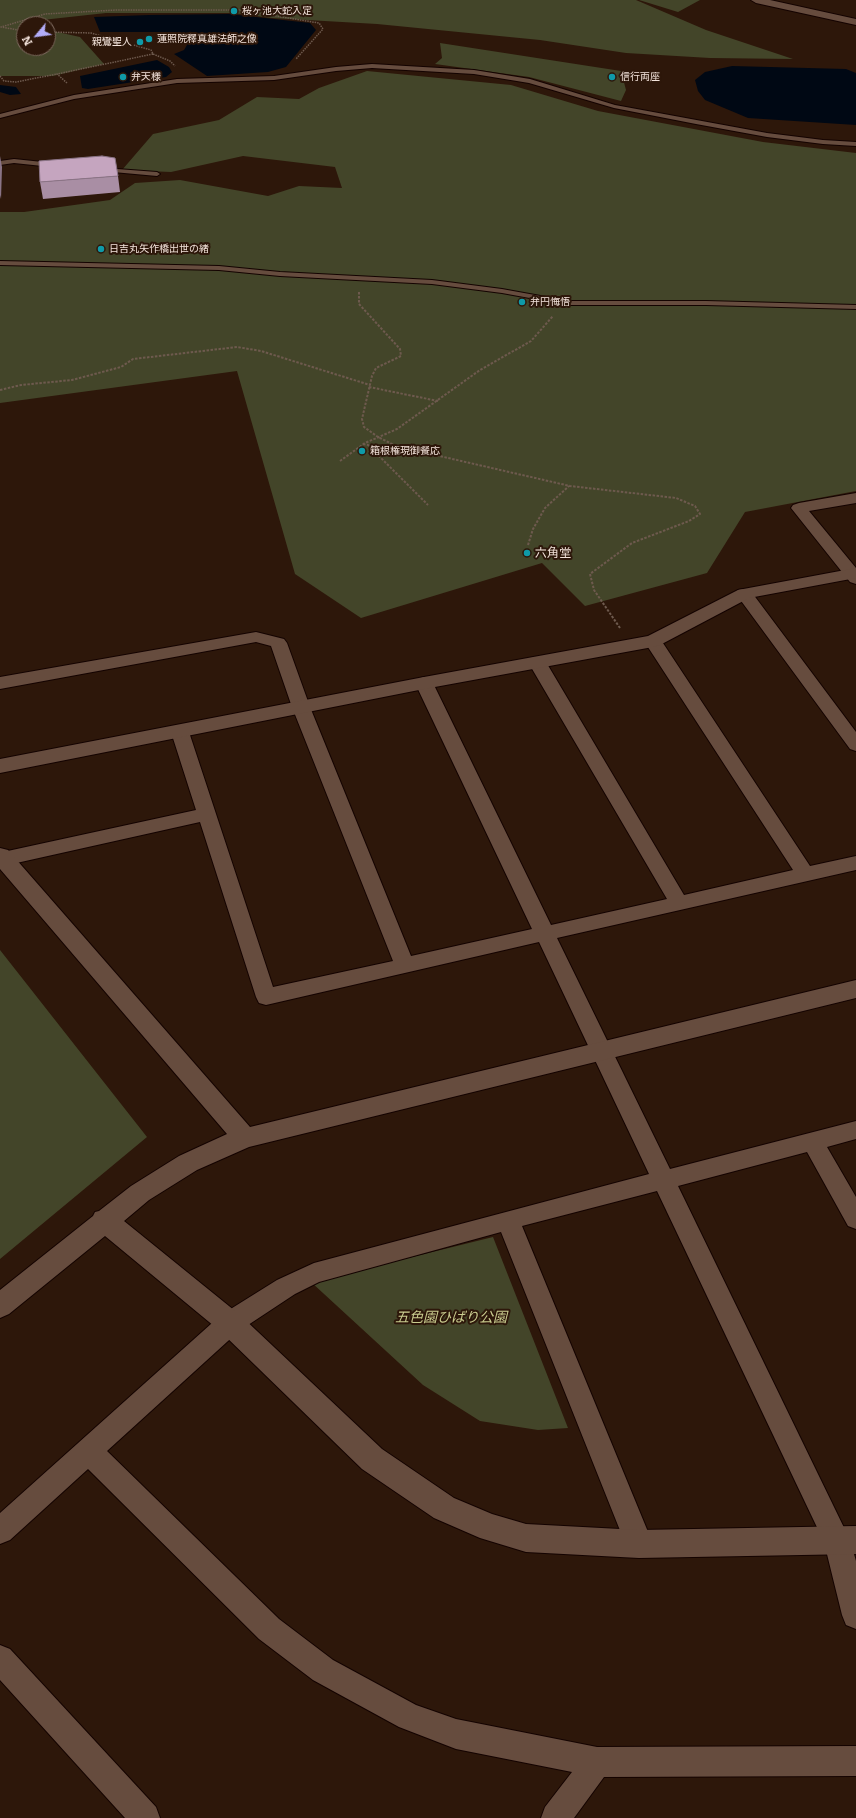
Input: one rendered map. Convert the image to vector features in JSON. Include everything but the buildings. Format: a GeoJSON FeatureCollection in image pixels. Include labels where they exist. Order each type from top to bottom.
{"type":"FeatureCollection","features":[{"type":"Feature","properties":{"kind":"street"},"geometry":{"type":"LineString","coordinates":[[759,0],[856,22]]}},
{"type":"Feature","properties":{"kind":"street"},"geometry":{"type":"LineString","coordinates":[[855,575],[799,508],[856,498]]}},
{"type":"Feature","properties":{"kind":"street"},"geometry":{"type":"LineString","coordinates":[[0,766],[180,732],[424,683],[653,641],[744,594],[855,575]]}},
{"type":"Feature","properties":{"kind":"street"},"geometry":{"type":"LineString","coordinates":[[744,594],[856,745]]}},
{"type":"Feature","properties":{"kind":"street"},"geometry":{"type":"LineString","coordinates":[[0,683],[256,637],[278,643],[301,707],[405,966]]}},
{"type":"Feature","properties":{"kind":"street"},"geometry":{"type":"LineString","coordinates":[[653,641],[806,874]]}},
{"type":"Feature","properties":{"kind":"street"},"geometry":{"type":"LineString","coordinates":[[537,662],[679,903]]}},
{"type":"Feature","properties":{"kind":"street"},"geometry":{"type":"LineString","coordinates":[[424,683],[663,1181],[847,1540],[856,1615]]}},
{"type":"Feature","properties":{"kind":"street"},"geometry":{"type":"LineString","coordinates":[[180,732],[266,997],[856,863]]}},
{"type":"Feature","properties":{"kind":"street"},"geometry":{"type":"LineString","coordinates":[[207,814],[2,857],[245,1138]]}},
{"type":"Feature","properties":{"kind":"street"},"geometry":{"type":"LineString","coordinates":[[0,1306],[104,1220],[140,1193],[188,1163],[210,1152],[245,1138],[856,989]]}},
{"type":"Feature","properties":{"kind":"street"},"geometry":{"type":"LineString","coordinates":[[0,1531],[230,1323],[286,1287],[314,1273],[508,1220],[856,1130]]}},
{"type":"Feature","properties":{"kind":"street"},"geometry":{"type":"LineString","coordinates":[[813,1142],[856,1219]]}},
{"type":"Feature","properties":{"kind":"street"},"geometry":{"type":"LineString","coordinates":[[104,1220],[230,1323],[372,1459],[444,1508],[490,1528],[526,1538],[639,1544],[847,1540]]}},
{"type":"Feature","properties":{"kind":"street"},"geometry":{"type":"LineString","coordinates":[[508,1220],[639,1544]]}},
{"type":"Feature","properties":{"kind":"street"},"geometry":{"type":"LineString","coordinates":[[89,1452],[269,1629],[323,1670],[409,1718],[449,1731],[597,1762],[856,1761]]}},
{"type":"Feature","properties":{"kind":"street"},"geometry":{"type":"LineString","coordinates":[[0,1659],[145,1818]]}},
{"type":"Feature","properties":{"kind":"street"},"geometry":{"type":"LineString","coordinates":[[556,1818],[597,1762]]}},
{"type":"Feature","properties":{"kind":"lane"},"geometry":{"type":"LineString","coordinates":[[0,116],[80,96],[177,81],[245,79],[372,66],[474,72],[530,81],[614,106],[696,122],[767,135],[823,142],[856,144]]}},
{"type":"Feature","properties":{"kind":"lane"},"geometry":{"type":"LineString","coordinates":[[0,163],[14,161],[60,166]]}},
{"type":"Feature","properties":{"kind":"lane"},"geometry":{"type":"LineString","coordinates":[[99,169],[157,174]]}},
{"type":"Feature","properties":{"kind":"lane"},"geometry":{"type":"LineString","coordinates":[[0,263],[212,267],[432,282],[480,287],[568,303],[706,303],[856,307]]}},
{"type":"Feature","properties":{"kind":"path"},"geometry":{"type":"LineString","coordinates":[[34,16],[116,10],[239,10],[318,23],[323,29],[290,66],[295,75]]}},
{"type":"Feature","properties":{"kind":"path"},"geometry":{"type":"LineString","coordinates":[[16,22],[1,27],[16,30]]}},
{"type":"Feature","properties":{"kind":"path"},"geometry":{"type":"LineString","coordinates":[[56,32],[91,33],[151,50],[153,54],[170,61],[193,80]]}},
{"type":"Feature","properties":{"kind":"path"},"geometry":{"type":"LineString","coordinates":[[0,76],[4,81],[16,82],[153,54]]}},
{"type":"Feature","properties":{"kind":"path"},"geometry":{"type":"LineString","coordinates":[[57,74],[80,96]]}},
{"type":"Feature","properties":{"kind":"path"},"geometry":{"type":"LineString","coordinates":[[356,278],[359,304],[400,349],[401,356],[376,368],[370,386],[362,418],[364,426],[378,436],[396,446],[570,486],[676,498],[695,506],[700,514],[689,521],[632,543],[590,574],[594,590],[631,645]]}},
{"type":"Feature","properties":{"kind":"path"},"geometry":{"type":"LineString","coordinates":[[340,461],[362,444],[397,429],[480,370],[531,341],[557,312],[568,303]]}},
{"type":"Feature","properties":{"kind":"path"},"geometry":{"type":"LineString","coordinates":[[0,390],[32,383],[72,380],[121,367],[133,359],[194,354],[236,347],[261,351],[370,386],[438,401]]}},
{"type":"Feature","properties":{"kind":"path"},"geometry":{"type":"LineString","coordinates":[[362,444],[368,445],[428,505]]}},
{"type":"Feature","properties":{"kind":"path"},"geometry":{"type":"LineString","coordinates":[[528,545],[533,529],[545,508],[570,486]]}},
{"type":"Feature","properties":{"kind":"green space"},"geometry":{"type":"Polygon","coordinates":[[[0,0],[636,0],[706,30],[793,59],[710,58],[626,53],[540,40],[377,24],[272,18],[233,13],[106,13],[56,18],[56,16],[16,16],[16,56],[56,56],[56,32],[80,37],[104,64],[53,76],[0,76],[0,0]]]}},
{"type":"Feature","properties":{"kind":"green space"},"geometry":{"type":"Polygon","coordinates":[[[639,0],[700,0],[678,12],[639,0]]]}},
{"type":"Feature","properties":{"kind":"green space"},"geometry":{"type":"Polygon","coordinates":[[[440,43],[621,71],[626,90],[621,101],[529,77],[435,64],[442,58],[440,43]]]}},
{"type":"Feature","properties":{"kind":"green space"},"geometry":{"type":"Polygon","coordinates":[[[367,71],[511,85],[598,111],[763,142],[856,153],[856,491],[745,512],[707,573],[585,606],[542,563],[361,618],[295,574],[237,371],[0,403],[0,212],[24,212],[110,200],[135,183],[180,180],[268,196],[299,186],[342,188],[335,167],[243,156],[171,172],[122,170],[153,134],[219,120],[257,97],[299,99],[319,88],[367,71]]]}},
{"type":"Feature","properties":{"kind":"green space"},"geometry":{"type":"Polygon","coordinates":[[[0,950],[147,1137],[0,1259],[0,950]]]}},
{"type":"Feature","properties":{"kind":"green space","name":"五色園ひばり公園"},"geometry":{"type":"Polygon","coordinates":[[[493,1237],[568,1428],[538,1430],[480,1421],[423,1385],[311,1282],[493,1237]]]}},
{"type":"Feature","properties":{"kind":"shaded area"},"geometry":{"type":"Polygon","coordinates":[[[229,14],[310,23],[316,30],[286,67],[268,72],[207,76],[174,54],[184,50],[187,45],[177,35],[160,32],[100,32],[94,17],[149,15],[229,14]]]}},
{"type":"Feature","properties":{"kind":"shaded area"},"geometry":{"type":"Polygon","coordinates":[[[157,60],[169,67],[172,72],[166,77],[88,89],[82,88],[80,76],[157,60]]]}},
{"type":"Feature","properties":{"kind":"shaded area"},"geometry":{"type":"Polygon","coordinates":[[[732,66],[846,69],[856,73],[856,125],[748,118],[705,100],[698,91],[695,80],[705,72],[732,66]]]}},
{"type":"Feature","properties":{"kind":"shaded area"},"geometry":{"type":"Polygon","coordinates":[[[0,85],[16,87],[21,94],[10,95],[0,92],[0,85]]]}},
{"type":"Feature","properties":{"kind":"place","name":"桜ヶ池大蛇入定"},"geometry":{"type":"Point","coordinates":[234,11]}},
{"type":"Feature","properties":{"kind":"place","name":"蓮照院釋真雄法師之像"},"geometry":{"type":"Point","coordinates":[149,39]}},
{"type":"Feature","properties":{"kind":"place","name":"親鸞聖人"},"geometry":{"type":"Point","coordinates":[140,42]}},
{"type":"Feature","properties":{"kind":"place","name":"弁天様"},"geometry":{"type":"Point","coordinates":[123,77]}},
{"type":"Feature","properties":{"kind":"place","name":"信行両座"},"geometry":{"type":"Point","coordinates":[612,77]}},
{"type":"Feature","properties":{"kind":"place","name":"日吉丸矢作橋出世の緒"},"geometry":{"type":"Point","coordinates":[101,249]}},
{"type":"Feature","properties":{"kind":"place","name":"弁円悔悟"},"geometry":{"type":"Point","coordinates":[522,302]}},
{"type":"Feature","properties":{"kind":"place","name":"箱根権現御餐応"},"geometry":{"type":"Point","coordinates":[362,451]}},
{"type":"Feature","properties":{"kind":"place","name":"六角堂"},"geometry":{"type":"Point","coordinates":[527,553]}}]}
